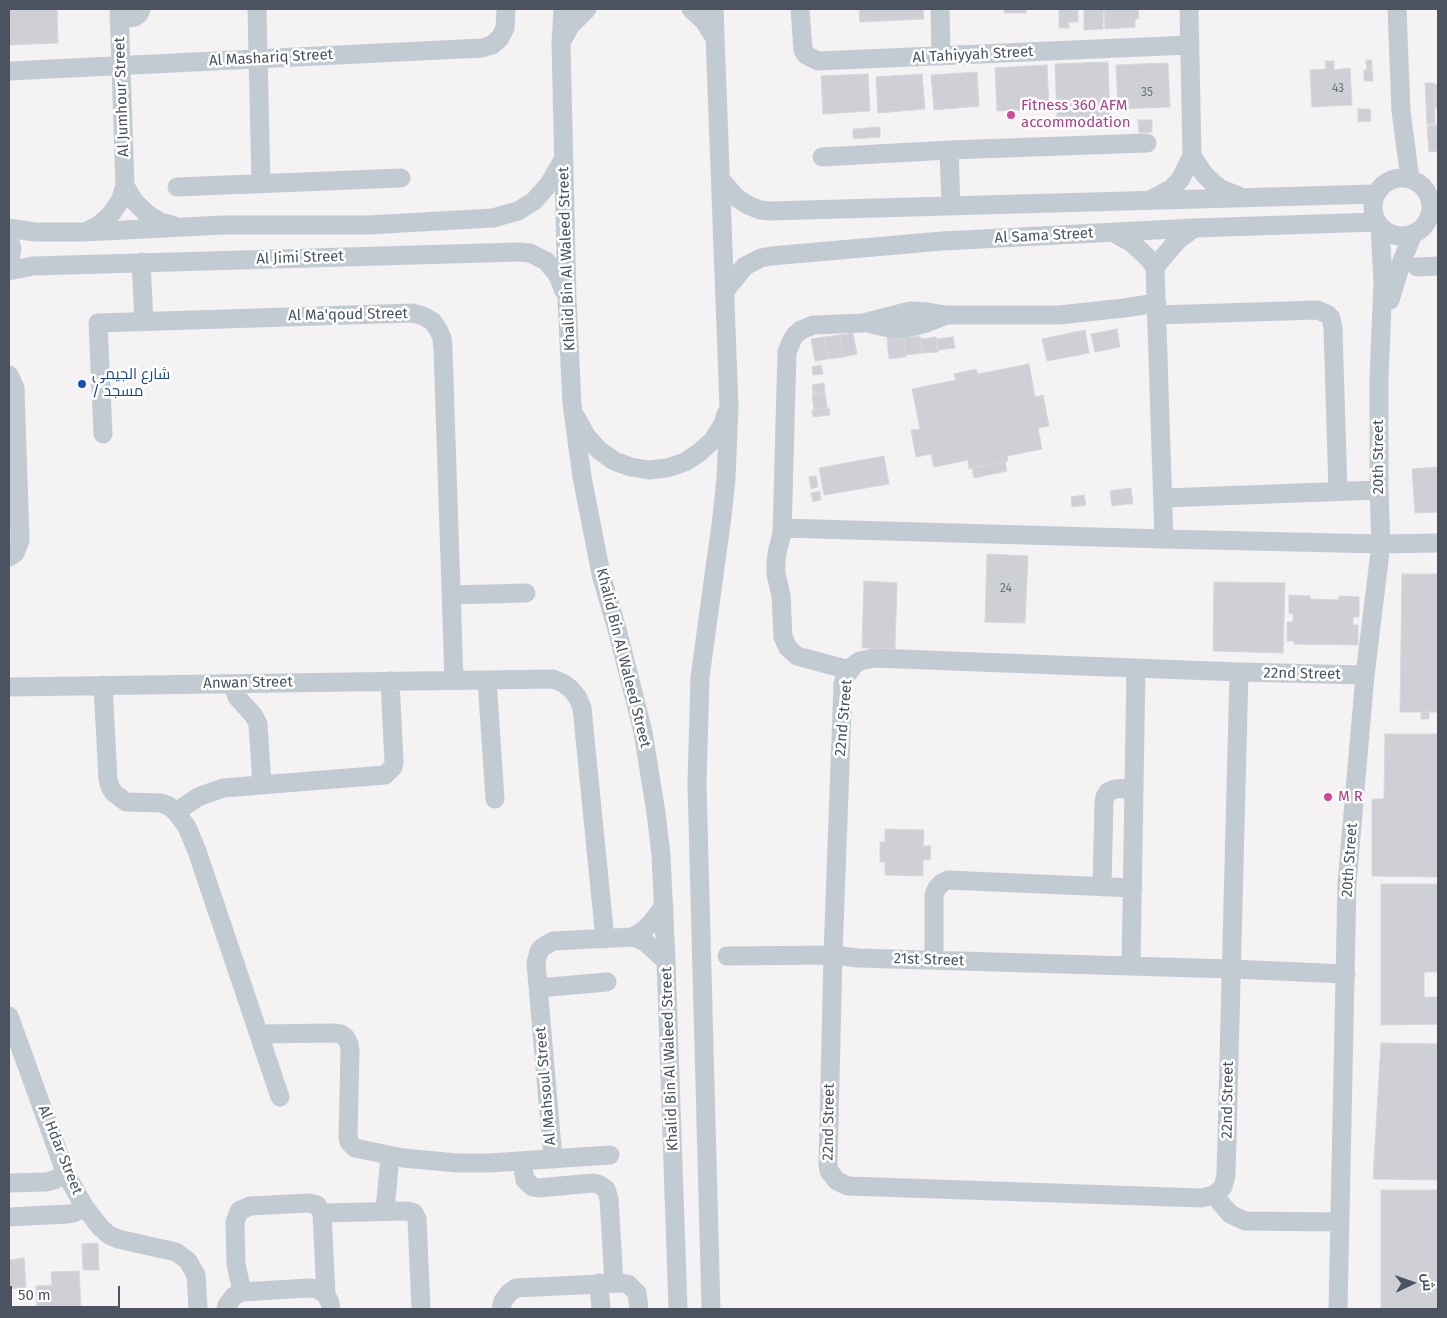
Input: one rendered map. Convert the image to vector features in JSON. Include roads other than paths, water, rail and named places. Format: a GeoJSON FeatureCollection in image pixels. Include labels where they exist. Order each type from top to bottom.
{"type":"FeatureCollection","features":[{"type":"Feature","properties":{"kind":"street"},"geometry":{"type":"LineString","coordinates":[[119,14],[135,17],[141,9]]}},
{"type":"Feature","properties":{"kind":"street"},"geometry":{"type":"LineString","coordinates":[[257,9],[261,184]]}},
{"type":"Feature","properties":{"kind":"street","name":"Al Mashariq Street"},"geometry":{"type":"LineString","coordinates":[[9,71],[482,48],[500,38],[505,28],[506,9]]}},
{"type":"Feature","properties":{"kind":"street","name":"Khalid Bin Al Waleed Street"},"geometry":{"type":"LineString","coordinates":[[563,9],[561,43],[567,300],[572,404],[576,444],[601,574],[633,689],[649,764],[661,855],[678,1309]]}},
{"type":"Feature","properties":{"kind":"street"},"geometry":{"type":"LineString","coordinates":[[561,43],[570,26],[588,9]]}},
{"type":"Feature","properties":{"kind":"street"},"geometry":{"type":"LineString","coordinates":[[691,9],[704,21],[715,38]]}},
{"type":"Feature","properties":{"kind":"street"},"geometry":{"type":"LineString","coordinates":[[711,1309],[700,922],[697,784],[698,715],[704,645],[723,507],[729,407],[714,9]]}},
{"type":"Feature","properties":{"kind":"street","name":"Al Tahiyyah Street"},"geometry":{"type":"LineString","coordinates":[[800,9],[803,50],[806,56],[824,62],[1189,46]]}},
{"type":"Feature","properties":{"kind":"street"},"geometry":{"type":"LineString","coordinates":[[940,9],[941,56]]}},
{"type":"Feature","properties":{"kind":"street"},"geometry":{"type":"LineString","coordinates":[[1146,201],[1171,189],[1180,180],[1192,156],[1189,9]]}},
{"type":"Feature","properties":{"kind":"street"},"geometry":{"type":"LineString","coordinates":[[1397,9],[1401,111],[1410,179]]}},
{"type":"Feature","properties":{"kind":"street","name":"Al Jumhour Street"},"geometry":{"type":"LineString","coordinates":[[84,232],[98,225],[111,214],[120,201],[125,186],[119,14]]}},
{"type":"Feature","properties":{"kind":"street"},"geometry":{"type":"LineString","coordinates":[[1389,181],[1397,152],[1401,111]]}},
{"type":"Feature","properties":{"kind":"street"},"geometry":{"type":"LineString","coordinates":[[822,158],[949,150],[1147,143]]}},
{"type":"Feature","properties":{"kind":"street"},"geometry":{"type":"LineString","coordinates":[[949,150],[951,206]]}},
{"type":"Feature","properties":{"kind":"street"},"geometry":{"type":"LineString","coordinates":[[1192,156],[1212,182],[1221,189],[1245,198]]}},
{"type":"Feature","properties":{"kind":"street","name":"Al Jimi Street"},"geometry":{"type":"LineString","coordinates":[[9,228],[35,232],[84,232],[224,225],[367,225],[493,218],[518,211],[534,201],[549,184],[564,159]]}},
{"type":"Feature","properties":{"kind":"street"},"geometry":{"type":"LineString","coordinates":[[177,187],[401,178]]}},
{"type":"Feature","properties":{"kind":"street"},"geometry":{"type":"LineString","coordinates":[[1402,178],[1410,179],[1432,191],[1430,199],[1432,207],[1426,227],[1399,236],[1385,231],[1379,224],[1374,213],[1374,204],[1379,189],[1389,181],[1402,178]]}},
{"type":"Feature","properties":{"kind":"street","name":"Al Sama Street"},"geometry":{"type":"LineString","coordinates":[[720,180],[737,198],[748,205],[760,210],[769,211],[1376,194]]}},
{"type":"Feature","properties":{"kind":"street"},"geometry":{"type":"LineString","coordinates":[[125,186],[146,213],[160,222],[176,227]]}},
{"type":"Feature","properties":{"kind":"street","name":"Al Sama Street"},"geometry":{"type":"LineString","coordinates":[[725,291],[745,266],[761,258],[771,256],[942,241],[1111,232],[1194,228],[1379,224]]}},
{"type":"Feature","properties":{"kind":"street","name":"20th Street"},"geometry":{"type":"LineString","coordinates":[[1338,1309],[1347,883],[1365,675],[1381,544],[1379,490],[1383,264],[1379,224]]}},
{"type":"Feature","properties":{"kind":"street","name":"20th Street"},"geometry":{"type":"LineString","coordinates":[[1383,322],[1402,261],[1426,227]]}},
{"type":"Feature","properties":{"kind":"street"},"geometry":{"type":"LineString","coordinates":[[1155,267],[1177,241],[1194,228]]}},
{"type":"Feature","properties":{"kind":"street"},"geometry":{"type":"LineString","coordinates":[[1111,232],[1132,243],[1155,267],[1164,540]]}},
{"type":"Feature","properties":{"kind":"street"},"geometry":{"type":"LineString","coordinates":[[9,238],[12,249],[9,264]]}},
{"type":"Feature","properties":{"kind":"street","name":"Al Jimi Street"},"geometry":{"type":"LineString","coordinates":[[9,271],[23,266],[519,252],[538,257],[552,267],[557,274],[567,300]]}},
{"type":"Feature","properties":{"kind":"street"},"geometry":{"type":"LineString","coordinates":[[141,262],[144,321]]}},
{"type":"Feature","properties":{"kind":"street"},"geometry":{"type":"LineString","coordinates":[[1417,267],[1438,266]]}},
{"type":"Feature","properties":{"kind":"street"},"geometry":{"type":"LineString","coordinates":[[849,670],[797,656],[788,648],[783,637],[781,595],[776,574],[776,564],[782,530],[786,358],[789,345],[796,334],[807,327],[862,323],[910,312],[928,312],[945,315],[1059,315],[1124,308],[1317,310],[1331,318],[1333,328],[1338,492]]}},
{"type":"Feature","properties":{"kind":"street","name":"Al Ma'qoud Street"},"geometry":{"type":"LineString","coordinates":[[103,434],[98,323],[413,313],[432,321],[440,334],[443,349],[454,680]]}},
{"type":"Feature","properties":{"kind":"street"},"geometry":{"type":"LineString","coordinates":[[9,375],[15,388],[20,540],[15,553],[9,557]]}},
{"type":"Feature","properties":{"kind":"street"},"geometry":{"type":"LineString","coordinates":[[572,404],[578,421],[587,437],[599,450],[614,461],[631,467],[649,470],[668,468],[685,462],[700,452],[713,440],[723,424],[729,407]]}},
{"type":"Feature","properties":{"kind":"street"},"geometry":{"type":"LineString","coordinates":[[1164,498],[1379,490]]}},
{"type":"Feature","properties":{"kind":"street"},"geometry":{"type":"LineString","coordinates":[[782,530],[1164,540],[1381,544],[1438,543]]}},
{"type":"Feature","properties":{"kind":"street"},"geometry":{"type":"LineString","coordinates":[[451,595],[526,593]]}},
{"type":"Feature","properties":{"kind":"street","name":"22nd Street"},"geometry":{"type":"LineString","coordinates":[[1239,672],[1226,1175],[1223,1187],[1214,1195],[1201,1198],[848,1186],[837,1181],[829,1171],[828,1165],[833,955],[844,684],[849,670],[860,660],[874,658],[1365,675]]}},
{"type":"Feature","properties":{"kind":"street"},"geometry":{"type":"LineString","coordinates":[[1131,966],[1136,668]]}},
{"type":"Feature","properties":{"kind":"street","name":"Anwan Street"},"geometry":{"type":"LineString","coordinates":[[9,687],[553,679],[563,683],[572,689],[582,708],[605,938]]}},
{"type":"Feature","properties":{"kind":"street"},"geometry":{"type":"LineString","coordinates":[[487,680],[495,799]]}},
{"type":"Feature","properties":{"kind":"street"},"geometry":{"type":"LineString","coordinates":[[176,812],[198,797],[214,790],[380,776],[390,772],[394,762],[390,681]]}},
{"type":"Feature","properties":{"kind":"street"},"geometry":{"type":"LineString","coordinates":[[233,684],[237,697],[254,716],[258,724],[262,785]]}},
{"type":"Feature","properties":{"kind":"street"},"geometry":{"type":"LineString","coordinates":[[103,685],[108,780],[114,793],[126,802],[161,803],[176,812],[187,827],[198,851],[280,1097]]}},
{"type":"Feature","properties":{"kind":"street"},"geometry":{"type":"LineString","coordinates":[[1102,887],[1105,797],[1108,792],[1115,789],[1134,788]]}},
{"type":"Feature","properties":{"kind":"street"},"geometry":{"type":"LineString","coordinates":[[934,960],[934,895],[937,888],[948,880],[1132,888]]}},
{"type":"Feature","properties":{"kind":"street"},"geometry":{"type":"LineString","coordinates":[[633,937],[651,923],[664,906]]}},
{"type":"Feature","properties":{"kind":"street"},"geometry":{"type":"LineString","coordinates":[[700,922],[714,944],[727,956],[715,966],[702,984]]}},
{"type":"Feature","properties":{"kind":"street"},"geometry":{"type":"LineString","coordinates":[[633,937],[644,942],[666,961]]}},
{"type":"Feature","properties":{"kind":"street","name":"Al Mahsoul Street"},"geometry":{"type":"LineString","coordinates":[[260,1034],[334,1032],[346,1038],[350,1051],[349,1142],[355,1148],[390,1156],[457,1163],[553,1159],[536,957],[543,947],[553,941],[633,937]]}},
{"type":"Feature","properties":{"kind":"street","name":"21st Street"},"geometry":{"type":"LineString","coordinates":[[727,956],[833,955],[858,958],[1346,974]]}},
{"type":"Feature","properties":{"kind":"street"},"geometry":{"type":"LineString","coordinates":[[538,988],[608,982]]}},
{"type":"Feature","properties":{"kind":"street","name":"Al Hdar Street"},"geometry":{"type":"LineString","coordinates":[[9,1016],[66,1174],[84,1206],[100,1227],[118,1240],[176,1252],[188,1261],[196,1275],[198,1309]]}},
{"type":"Feature","properties":{"kind":"street"},"geometry":{"type":"LineString","coordinates":[[553,1159],[610,1155]]}},
{"type":"Feature","properties":{"kind":"street"},"geometry":{"type":"LineString","coordinates":[[385,1211],[390,1156]]}},
{"type":"Feature","properties":{"kind":"street"},"geometry":{"type":"LineString","coordinates":[[522,1161],[525,1180],[538,1188],[593,1183],[606,1189],[609,1199],[607,1283],[601,1309]]}},
{"type":"Feature","properties":{"kind":"street"},"geometry":{"type":"LineString","coordinates":[[9,1183],[46,1182],[66,1174]]}},
{"type":"Feature","properties":{"kind":"street"},"geometry":{"type":"LineString","coordinates":[[1214,1195],[1230,1214],[1245,1221],[1340,1222]]}},
{"type":"Feature","properties":{"kind":"street"},"geometry":{"type":"LineString","coordinates":[[242,1292],[236,1264],[235,1222],[239,1211],[250,1206],[309,1203],[316,1206],[322,1213],[328,1302]]}},
{"type":"Feature","properties":{"kind":"street"},"geometry":{"type":"LineString","coordinates":[[9,1217],[68,1214],[74,1213],[84,1206]]}},
{"type":"Feature","properties":{"kind":"street"},"geometry":{"type":"LineString","coordinates":[[322,1213],[411,1211],[417,1219],[421,1309]]}},
{"type":"Feature","properties":{"kind":"street"},"geometry":{"type":"LineString","coordinates":[[501,1309],[503,1301],[516,1288],[607,1283],[628,1284],[634,1288],[639,1299],[639,1309]]}},
{"type":"Feature","properties":{"kind":"street"},"geometry":{"type":"LineString","coordinates":[[226,1309],[227,1304],[234,1296],[242,1292],[318,1289],[328,1302]]}},
{"type":"Feature","properties":{"kind":"place","name":"Fitness 360 AFM accommodation"},"geometry":{"type":"Point","coordinates":[1011,115]}},
{"type":"Feature","properties":{"kind":"place","name":"شارع الجيمي / مسجد"},"geometry":{"type":"Point","coordinates":[82,384]}},
{"type":"Feature","properties":{"kind":"place","name":"M R"},"geometry":{"type":"Point","coordinates":[1328,797]}}]}
